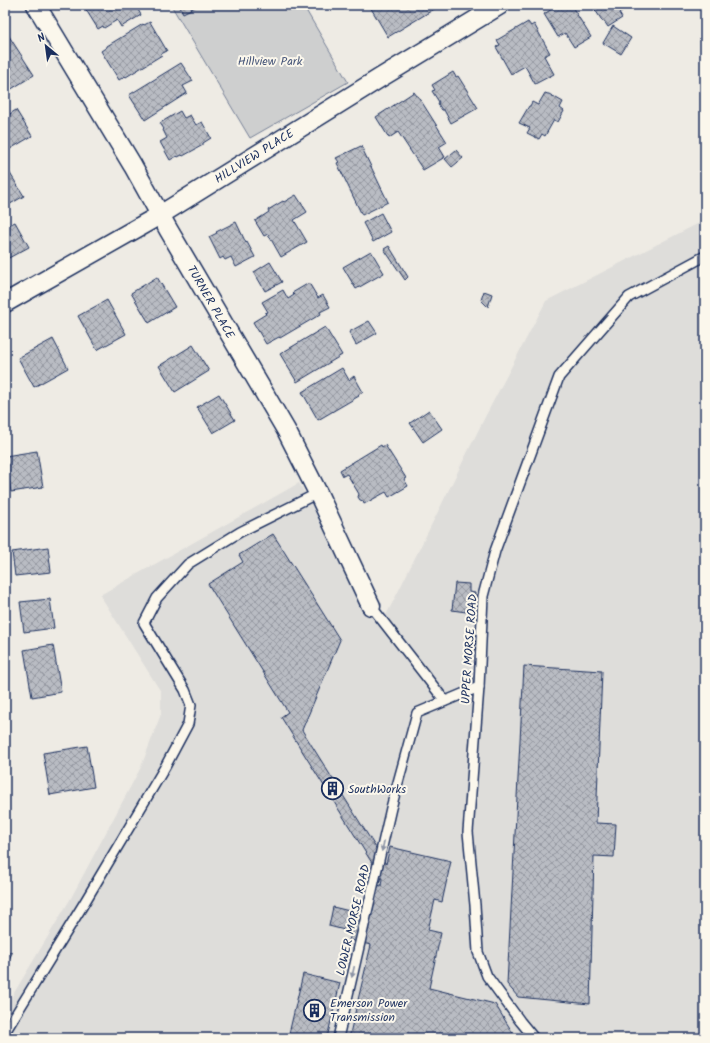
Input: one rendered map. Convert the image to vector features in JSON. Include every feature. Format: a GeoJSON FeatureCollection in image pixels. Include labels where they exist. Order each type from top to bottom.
{"type":"FeatureCollection","features":[{"type":"Feature","properties":{"kind":"street","name":"TURNER PLACE"},"geometry":{"type":"LineString","coordinates":[[36,5],[133,166],[160,215],[286,430],[318,493],[371,606]]}},
{"type":"Feature","properties":{"kind":"street","name":"HILLVIEW PLACE"},"geometry":{"type":"LineString","coordinates":[[5,303],[160,215],[500,5]]}},
{"type":"Feature","properties":{"kind":"lane","name":"UPPER MORSE ROAD"},"geometry":{"type":"LineString","coordinates":[[534,1038],[488,976],[478,952],[468,832],[479,687],[483,596],[495,550],[559,377],[629,297],[705,256]]}},
{"type":"Feature","properties":{"kind":"lane"},"geometry":{"type":"LineString","coordinates":[[5,1032],[165,767],[188,724],[191,705],[185,690],[144,623],[157,598],[188,564],[240,532],[318,493]]}},
{"type":"Feature","properties":{"kind":"lane"},"geometry":{"type":"LineString","coordinates":[[371,606],[445,702],[479,687]]}},
{"type":"Feature","properties":{"kind":"lane","name":"LOWER MORSE ROAD"},"geometry":{"type":"LineString","coordinates":[[338,1038],[391,808],[418,713],[445,702]]}},
{"type":"Feature","properties":{"kind":"shaded area","name":"SouthWorks"},"geometry":{"type":"Polygon","coordinates":[[[705,220],[705,1038],[5,1038],[5,1008],[71,898],[141,767],[161,714],[161,692],[100,595],[299,483],[381,625],[485,417],[546,301],[705,220]]]}},
{"type":"Feature","properties":{"kind":"green space","name":"Hillview Park"},"geometry":{"type":"Polygon","coordinates":[[[171,5],[303,5],[348,82],[250,138],[171,5]]]}},
{"type":"Feature","properties":{"kind":"building"},"geometry":{"type":"Polygon","coordinates":[[[83,5],[137,5],[136,6],[141,15],[121,27],[117,20],[104,28],[103,26],[98,29],[83,5]]]}},
{"type":"Feature","properties":{"kind":"building"},"geometry":{"type":"Polygon","coordinates":[[[179,5],[199,5],[183,13],[179,5]]]}},
{"type":"Feature","properties":{"kind":"building"},"geometry":{"type":"Polygon","coordinates":[[[369,5],[441,5],[388,37],[369,5]]]}},
{"type":"Feature","properties":{"kind":"building"},"geometry":{"type":"Polygon","coordinates":[[[557,5],[571,5],[591,37],[574,47],[565,33],[558,37],[544,14],[557,5]]]}},
{"type":"Feature","properties":{"kind":"building"},"geometry":{"type":"Polygon","coordinates":[[[592,5],[626,5],[628,7],[619,13],[622,18],[608,27],[592,5]]]}},
{"type":"Feature","properties":{"kind":"building"},"geometry":{"type":"Polygon","coordinates":[[[150,22],[167,51],[119,80],[101,51],[143,24],[144,25],[150,22]]]}},
{"type":"Feature","properties":{"kind":"building"},"geometry":{"type":"Polygon","coordinates":[[[528,22],[531,26],[534,24],[550,53],[544,56],[554,74],[535,84],[525,66],[511,74],[496,47],[500,45],[497,40],[528,22]]]}},
{"type":"Feature","properties":{"kind":"building"},"geometry":{"type":"Polygon","coordinates":[[[613,26],[631,38],[621,54],[603,43],[613,26]]]}},
{"type":"Feature","properties":{"kind":"building"},"geometry":{"type":"Polygon","coordinates":[[[5,30],[34,75],[5,93],[5,30]]]}},
{"type":"Feature","properties":{"kind":"building"},"geometry":{"type":"Polygon","coordinates":[[[181,63],[193,81],[183,86],[187,93],[145,120],[129,95],[181,63]]]}},
{"type":"Feature","properties":{"kind":"building"},"geometry":{"type":"Polygon","coordinates":[[[453,72],[456,77],[458,76],[478,108],[451,123],[444,110],[442,110],[438,104],[439,102],[432,91],[435,90],[432,85],[453,72]]]}},
{"type":"Feature","properties":{"kind":"building"},"geometry":{"type":"Polygon","coordinates":[[[414,92],[447,142],[439,147],[445,157],[423,170],[398,132],[389,138],[376,117],[414,92]]]}},
{"type":"Feature","properties":{"kind":"building"},"geometry":{"type":"Polygon","coordinates":[[[545,93],[563,102],[560,108],[564,111],[558,122],[554,120],[545,136],[542,134],[539,139],[527,133],[530,128],[519,123],[532,102],[538,105],[545,93]]]}},
{"type":"Feature","properties":{"kind":"building"},"geometry":{"type":"Polygon","coordinates":[[[16,110],[32,136],[5,152],[5,117],[16,110]]]}},
{"type":"Feature","properties":{"kind":"building"},"geometry":{"type":"Polygon","coordinates":[[[180,111],[184,118],[190,115],[196,125],[202,122],[211,138],[203,143],[203,145],[183,156],[177,156],[170,160],[160,142],[167,138],[160,123],[180,111]]]}},
{"type":"Feature","properties":{"kind":"building"},"geometry":{"type":"Polygon","coordinates":[[[361,146],[388,202],[362,215],[336,158],[361,146]]]}},
{"type":"Feature","properties":{"kind":"building"},"geometry":{"type":"Polygon","coordinates":[[[456,150],[463,158],[452,167],[445,159],[456,150]]]}},
{"type":"Feature","properties":{"kind":"building"},"geometry":{"type":"Polygon","coordinates":[[[5,167],[24,196],[5,207],[5,167]]]}},
{"type":"Feature","properties":{"kind":"building"},"geometry":{"type":"Polygon","coordinates":[[[296,195],[307,212],[294,220],[307,242],[281,257],[268,234],[264,236],[255,221],[269,212],[268,210],[296,195]]]}},
{"type":"Feature","properties":{"kind":"building"},"geometry":{"type":"Polygon","coordinates":[[[381,213],[391,232],[373,242],[363,223],[381,213]]]}},
{"type":"Feature","properties":{"kind":"building"},"geometry":{"type":"Polygon","coordinates":[[[15,222],[29,247],[5,260],[5,227],[15,222]]]}},
{"type":"Feature","properties":{"kind":"building"},"geometry":{"type":"Polygon","coordinates":[[[236,222],[246,243],[247,242],[255,257],[236,267],[231,257],[225,260],[223,257],[220,259],[209,237],[236,222]]]}},
{"type":"Feature","properties":{"kind":"building"},"geometry":{"type":"Polygon","coordinates":[[[389,246],[408,277],[405,280],[384,249],[389,246]]]}},
{"type":"Feature","properties":{"kind":"building"},"geometry":{"type":"Polygon","coordinates":[[[371,251],[384,273],[356,289],[343,267],[371,251]]]}},
{"type":"Feature","properties":{"kind":"building"},"geometry":{"type":"Polygon","coordinates":[[[270,262],[282,282],[265,291],[254,272],[270,262]]]}},
{"type":"Feature","properties":{"kind":"building"},"geometry":{"type":"Polygon","coordinates":[[[157,277],[175,307],[149,323],[131,293],[157,277]]]}},
{"type":"Feature","properties":{"kind":"building"},"geometry":{"type":"Polygon","coordinates":[[[309,283],[318,298],[323,295],[330,307],[320,312],[321,314],[280,338],[279,337],[266,344],[253,322],[268,312],[262,302],[283,290],[288,299],[294,295],[292,293],[309,283]]]}},
{"type":"Feature","properties":{"kind":"building"},"geometry":{"type":"Polygon","coordinates":[[[484,291],[492,294],[488,307],[481,300],[484,291]]]}},
{"type":"Feature","properties":{"kind":"building"},"geometry":{"type":"Polygon","coordinates":[[[107,300],[126,334],[97,350],[78,316],[107,300]]]}},
{"type":"Feature","properties":{"kind":"building"},"geometry":{"type":"Polygon","coordinates":[[[369,321],[377,333],[356,345],[349,332],[369,321]]]}},
{"type":"Feature","properties":{"kind":"building"},"geometry":{"type":"Polygon","coordinates":[[[325,327],[342,355],[297,382],[280,354],[325,327]]]}},
{"type":"Feature","properties":{"kind":"building"},"geometry":{"type":"Polygon","coordinates":[[[53,339],[68,368],[34,387],[18,358],[53,339]]]}},
{"type":"Feature","properties":{"kind":"building"},"geometry":{"type":"Polygon","coordinates":[[[193,345],[209,371],[175,392],[159,366],[193,345]]]}},
{"type":"Feature","properties":{"kind":"building"},"geometry":{"type":"Polygon","coordinates":[[[342,368],[349,380],[354,376],[363,392],[358,395],[359,396],[318,420],[302,392],[342,368]]]}},
{"type":"Feature","properties":{"kind":"building"},"geometry":{"type":"Polygon","coordinates":[[[219,394],[235,420],[213,433],[197,407],[219,394]]]}},
{"type":"Feature","properties":{"kind":"building"},"geometry":{"type":"Polygon","coordinates":[[[429,410],[442,429],[423,442],[410,423],[429,410]]]}},
{"type":"Feature","properties":{"kind":"building"},"geometry":{"type":"Polygon","coordinates":[[[381,445],[382,447],[385,445],[406,478],[404,479],[408,486],[389,497],[386,492],[364,504],[358,497],[359,494],[347,474],[343,476],[340,470],[381,445]]]}},
{"type":"Feature","properties":{"kind":"building"},"geometry":{"type":"Polygon","coordinates":[[[37,451],[43,487],[11,492],[5,456],[37,451]]]}},
{"type":"Feature","properties":{"kind":"building","name":"SouthWorks"},"geometry":{"type":"Polygon","coordinates":[[[273,534],[340,640],[302,730],[386,864],[390,847],[451,861],[442,902],[435,900],[428,930],[441,933],[429,988],[495,1004],[516,1038],[349,1038],[371,945],[349,940],[352,932],[329,926],[333,907],[370,916],[377,885],[381,886],[382,879],[281,717],[288,712],[208,584],[243,562],[239,555],[273,534]]]}},
{"type":"Feature","properties":{"kind":"building"},"geometry":{"type":"Polygon","coordinates":[[[48,547],[51,572],[15,576],[12,552],[48,547]]]}},
{"type":"Feature","properties":{"kind":"building"},"geometry":{"type":"Polygon","coordinates":[[[455,583],[469,584],[469,592],[475,593],[473,608],[466,608],[466,612],[452,610],[455,583]]]}},
{"type":"Feature","properties":{"kind":"building"},"geometry":{"type":"Polygon","coordinates":[[[50,599],[54,628],[24,632],[20,602],[50,599]]]}},
{"type":"Feature","properties":{"kind":"building"},"geometry":{"type":"Polygon","coordinates":[[[53,645],[61,692],[32,697],[24,650],[53,645]]]}},
{"type":"Feature","properties":{"kind":"building"},"geometry":{"type":"Polygon","coordinates":[[[524,666],[602,671],[596,823],[616,824],[614,857],[594,856],[590,1004],[518,997],[507,984],[524,666]]]}},
{"type":"Feature","properties":{"kind":"building"},"geometry":{"type":"Polygon","coordinates":[[[87,746],[94,787],[50,795],[43,753],[87,746]]]}},
{"type":"Feature","properties":{"kind":"building"},"geometry":{"type":"Polygon","coordinates":[[[5,950],[12,953],[5,968],[5,950]]]}},
{"type":"Feature","properties":{"kind":"building","name":"Emerson Power Transmission"},"geometry":{"type":"Polygon","coordinates":[[[303,974],[340,983],[327,1038],[288,1038],[303,974]]]}},
{"type":"Feature","properties":{"kind":"place","name":"SouthWorks"},"geometry":{"type":"Point","coordinates":[332,789]}},
{"type":"Feature","properties":{"kind":"place","name":"Emerson Power Transmission"},"geometry":{"type":"Point","coordinates":[314,1010]}}]}
